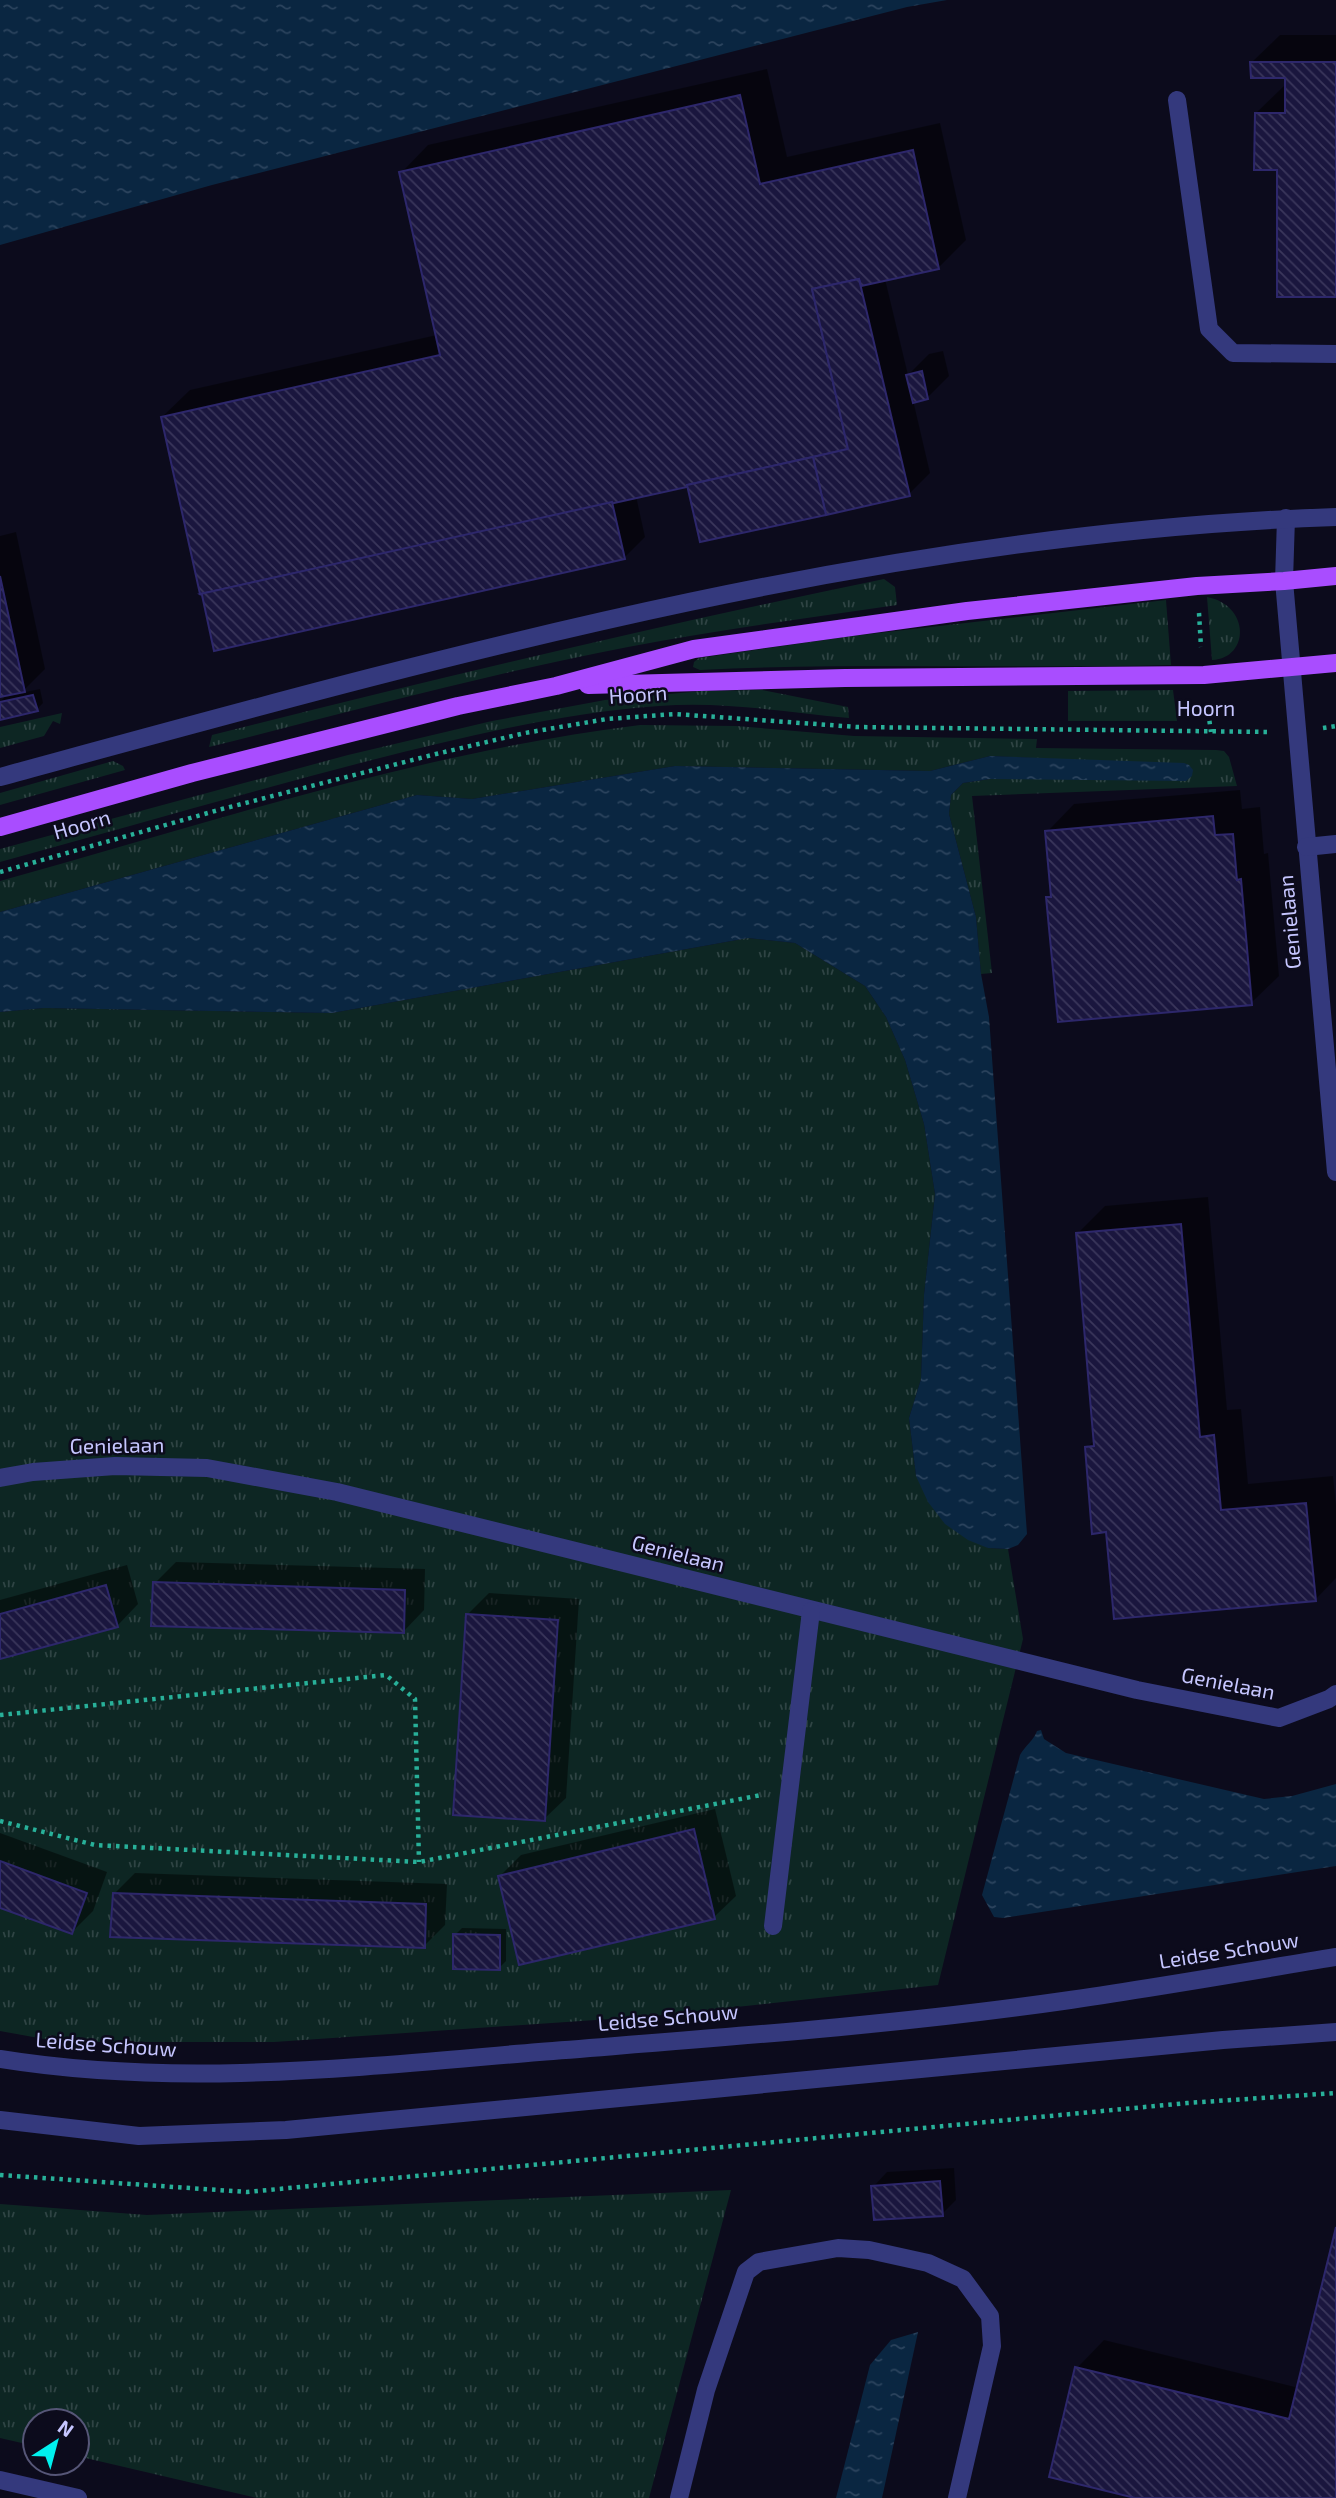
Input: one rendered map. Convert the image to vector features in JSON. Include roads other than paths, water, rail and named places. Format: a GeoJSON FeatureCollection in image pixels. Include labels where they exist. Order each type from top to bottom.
{"type":"FeatureCollection","features":[{"type":"Feature","properties":{"kind":"main road","name":"Hoorn"},"geometry":{"type":"LineString","coordinates":[[0,827],[219,766],[458,706],[556,686],[694,649],[957,613],[1197,586],[1336,576]]}},
{"type":"Feature","properties":{"kind":"main road","name":"Hoorn"},"geometry":{"type":"LineString","coordinates":[[556,686],[831,678],[1203,675],[1336,663]]}},
{"type":"Feature","properties":{"kind":"street"},"geometry":{"type":"LineString","coordinates":[[1177,100],[1209,328],[1233,353],[1336,354]]}},
{"type":"Feature","properties":{"kind":"street"},"geometry":{"type":"LineString","coordinates":[[0,777],[370,676],[829,572],[942,554],[1179,527],[1286,518],[1336,517]]}},
{"type":"Feature","properties":{"kind":"street"},"geometry":{"type":"LineString","coordinates":[[1286,518],[1284,581],[1291,669]]}},
{"type":"Feature","properties":{"kind":"street","name":"Genielaan"},"geometry":{"type":"LineString","coordinates":[[1291,669],[1336,1172]]}},
{"type":"Feature","properties":{"kind":"street"},"geometry":{"type":"LineString","coordinates":[[1306,847],[1336,844]]}},
{"type":"Feature","properties":{"kind":"street","name":"Genielaan"},"geometry":{"type":"LineString","coordinates":[[0,1478],[33,1472],[115,1466],[207,1468],[234,1472],[337,1492],[1138,1690],[1279,1718],[1336,1694]]}},
{"type":"Feature","properties":{"kind":"street"},"geometry":{"type":"LineString","coordinates":[[773,1926],[811,1611]]}},
{"type":"Feature","properties":{"kind":"street","name":"Leidse Schouw"},"geometry":{"type":"LineString","coordinates":[[0,2059],[43,2066],[160,2074],[310,2071],[844,2027],[1062,2001],[1336,1957]]}},
{"type":"Feature","properties":{"kind":"street"},"geometry":{"type":"LineString","coordinates":[[0,2120],[139,2136],[286,2130],[1223,2040],[1336,2032]]}},
{"type":"Feature","properties":{"kind":"street"},"geometry":{"type":"LineString","coordinates":[[679,2498],[706,2390],[746,2272],[759,2263],[838,2248],[869,2250],[928,2263],[963,2279],[990,2316],[992,2346],[957,2498]]}},
{"type":"Feature","properties":{"kind":"street"},"geometry":{"type":"LineString","coordinates":[[0,2480],[78,2498]]}},
{"type":"Feature","properties":{"kind":"water"},"geometry":{"type":"Polygon","coordinates":[[[0,0],[947,0],[907,7],[212,185],[0,245],[0,0]]]}},
{"type":"Feature","properties":{"kind":"water"},"geometry":{"type":"Polygon","coordinates":[[[990,756],[1184,763],[1193,770],[1192,776],[1186,781],[990,779],[963,783],[951,795],[949,814],[976,917],[981,974],[989,1017],[1027,1534],[1018,1545],[1008,1549],[988,1548],[968,1540],[945,1524],[928,1502],[916,1476],[909,1418],[921,1379],[924,1295],[935,1194],[924,1124],[905,1060],[886,1017],[865,986],[795,943],[748,938],[332,1013],[44,1008],[0,1012],[0,912],[417,795],[472,799],[675,766],[930,771],[990,756]]]}},
{"type":"Feature","properties":{"kind":"water"},"geometry":{"type":"Polygon","coordinates":[[[1041,1730],[1044,1739],[1066,1753],[1264,1799],[1292,1796],[1336,1784],[1336,1866],[1003,1918],[994,1917],[982,1895],[1020,1755],[1037,1731],[1041,1730]]]}},
{"type":"Feature","properties":{"kind":"water"},"geometry":{"type":"Polygon","coordinates":[[[918,2332],[882,2498],[836,2498],[870,2365],[891,2340],[918,2332]]]}}]}
